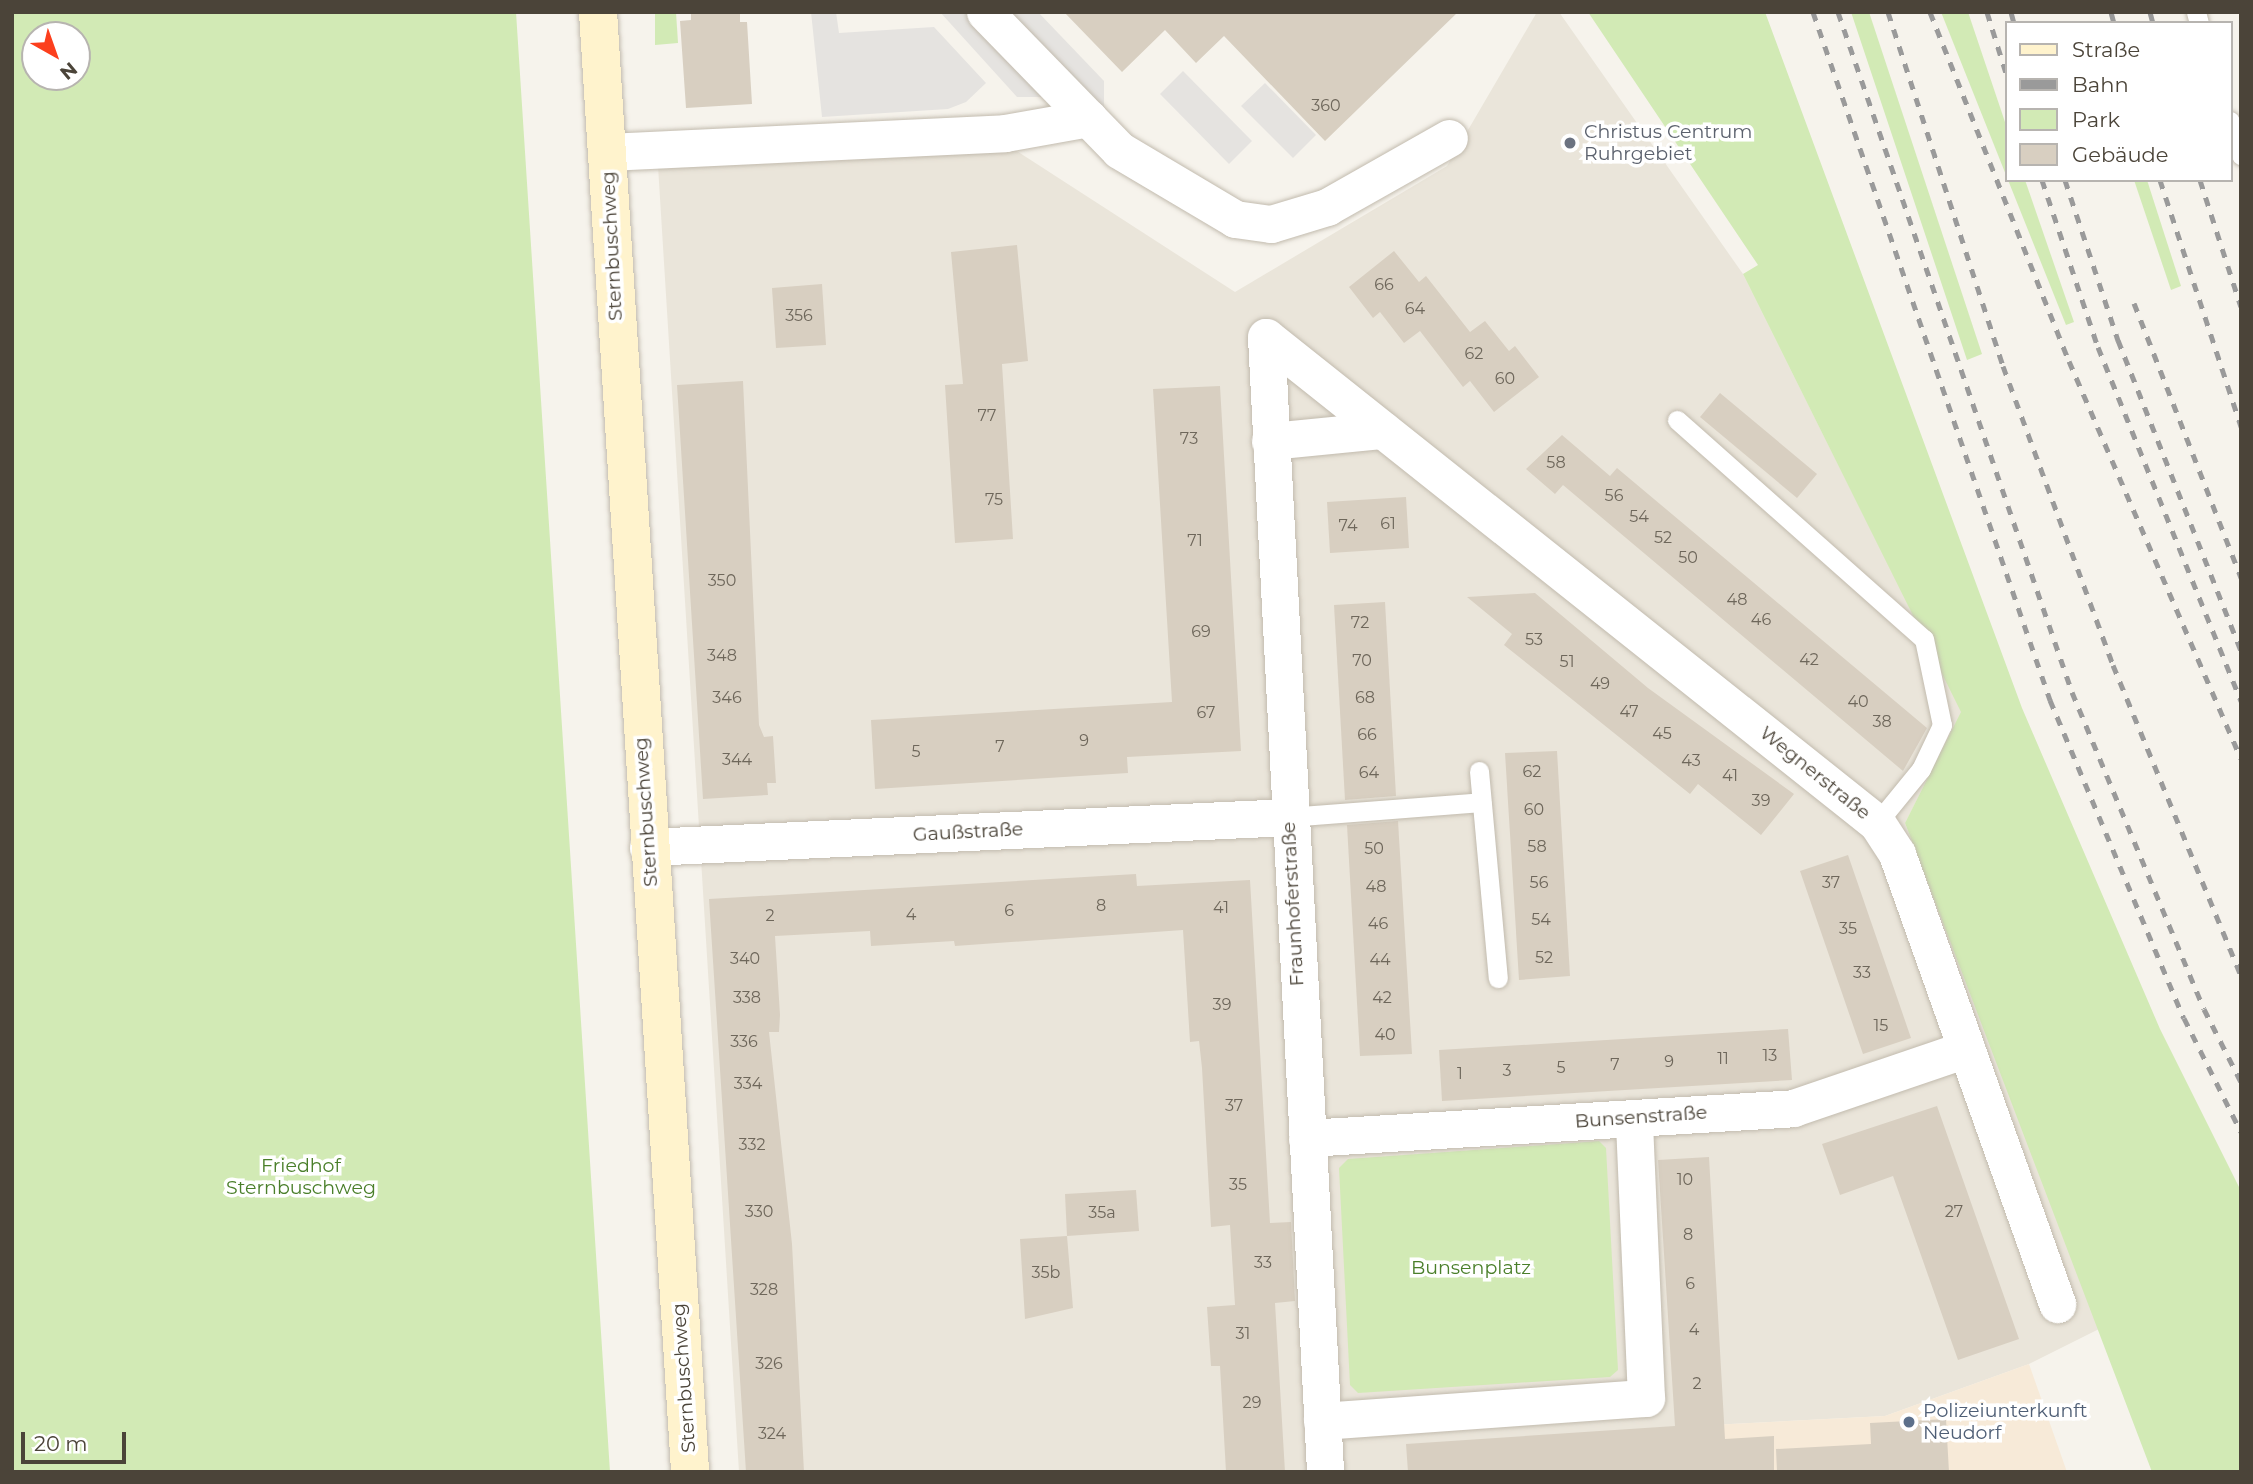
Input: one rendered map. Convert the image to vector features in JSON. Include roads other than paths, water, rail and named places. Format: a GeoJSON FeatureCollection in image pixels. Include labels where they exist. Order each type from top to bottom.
{"type":"FeatureCollection","features":[{"type":"Feature","properties":{"kind":"main road","name":"Sternbuschweg"},"geometry":{"type":"LineString","coordinates":[[598,12],[648,847],[690,1472]]}},
{"type":"Feature","properties":{"kind":"street"},"geometry":{"type":"LineString","coordinates":[[985,12],[1119,150],[1234,219],[1271,223],[1327,207],[1449,138]]}},
{"type":"Feature","properties":{"kind":"street","name":"Sternbuschweg"},"geometry":{"type":"LineString","coordinates":[[607,152],[1005,133],[1089,118]]}},
{"type":"Feature","properties":{"kind":"street","name":"Wegnerstraße"},"geometry":{"type":"LineString","coordinates":[[1266,337],[1877,823],[1898,854],[2057,1304]]}},
{"type":"Feature","properties":{"kind":"street","name":"Fraunhoferstraße"},"geometry":{"type":"LineString","coordinates":[[1266,337],[1288,817],[1325,1472]]}},
{"type":"Feature","properties":{"kind":"street"},"geometry":{"type":"LineString","coordinates":[[1270,442],[1382,430]]}},
{"type":"Feature","properties":{"kind":"street","name":"Gaußstraße"},"geometry":{"type":"LineString","coordinates":[[648,847],[1288,817]]}},
{"type":"Feature","properties":{"kind":"street","name":"Bunsenstraße"},"geometry":{"type":"LineString","coordinates":[[1307,1138],[1793,1108],[1966,1049]]}},
{"type":"Feature","properties":{"kind":"street"},"geometry":{"type":"LineString","coordinates":[[1322,1421],[1646,1398],[1634,1118]]}},
{"type":"Feature","properties":{"kind":"lane"},"geometry":{"type":"LineString","coordinates":[[2232,127],[2241,155]]}},
{"type":"Feature","properties":{"kind":"lane"},"geometry":{"type":"LineString","coordinates":[[1677,420],[1924,639],[1942,726],[1921,769],[1877,823]]}},
{"type":"Feature","properties":{"kind":"lane"},"geometry":{"type":"LineString","coordinates":[[1479,771],[1498,978]]}},
{"type":"Feature","properties":{"kind":"lane"},"geometry":{"type":"LineString","coordinates":[[1288,817],[1481,803]]}},
{"type":"Feature","properties":{"kind":"railway"},"geometry":{"type":"LineString","coordinates":[[1813,12],[2050,700],[2184,1018],[2241,1132]]}},
{"type":"Feature","properties":{"kind":"railway"},"geometry":{"type":"LineString","coordinates":[[1838,12],[2072,692],[2204,1009],[2241,1082]]}},
{"type":"Feature","properties":{"kind":"railway"},"geometry":{"type":"LineString","coordinates":[[1888,12],[2003,366],[2113,665],[2241,975]]}},
{"type":"Feature","properties":{"kind":"railway"},"geometry":{"type":"LineString","coordinates":[[1930,12],[2069,361],[2241,758]]}},
{"type":"Feature","properties":{"kind":"railway"},"geometry":{"type":"LineString","coordinates":[[1987,12],[2004,67]]}},
{"type":"Feature","properties":{"kind":"railway"},"geometry":{"type":"LineString","coordinates":[[2011,12],[2013,21]]}},
{"type":"Feature","properties":{"kind":"railway"},"geometry":{"type":"LineString","coordinates":[[2111,12],[2113,21]]}},
{"type":"Feature","properties":{"kind":"railway"},"geometry":{"type":"LineString","coordinates":[[2150,12],[2152,21]]}},
{"type":"Feature","properties":{"kind":"railway"},"geometry":{"type":"LineString","coordinates":[[2043,182],[2098,347],[2241,701]]}},
{"type":"Feature","properties":{"kind":"railway"},"geometry":{"type":"LineString","coordinates":[[2066,182],[2118,340],[2241,651]]}},
{"type":"Feature","properties":{"kind":"railway"},"geometry":{"type":"LineString","coordinates":[[2161,182],[2241,427]]}},
{"type":"Feature","properties":{"kind":"railway"},"geometry":{"type":"LineString","coordinates":[[2201,182],[2241,307]]}},
{"type":"Feature","properties":{"kind":"railway"},"geometry":{"type":"LineString","coordinates":[[2134,303],[2241,578]]}},
{"type":"Feature","properties":{"kind":"place","name":"Christus Centrum Ruhrgebiet"},"geometry":{"type":"Point","coordinates":[1570,143]}},
{"type":"Feature","properties":{"kind":"place","name":"Polizeiunterkunft Neudorf"},"geometry":{"type":"Point","coordinates":[1909,1422]}},
{"type":"Feature","properties":{"kind":"park label","name":"Friedhof Sternbuschweg"},"geometry":{"type":"Point","coordinates":[301,1177]}},
{"type":"Feature","properties":{"kind":"park label","name":"Bunsenplatz"},"geometry":{"type":"Point","coordinates":[1471,1268]}}]}
